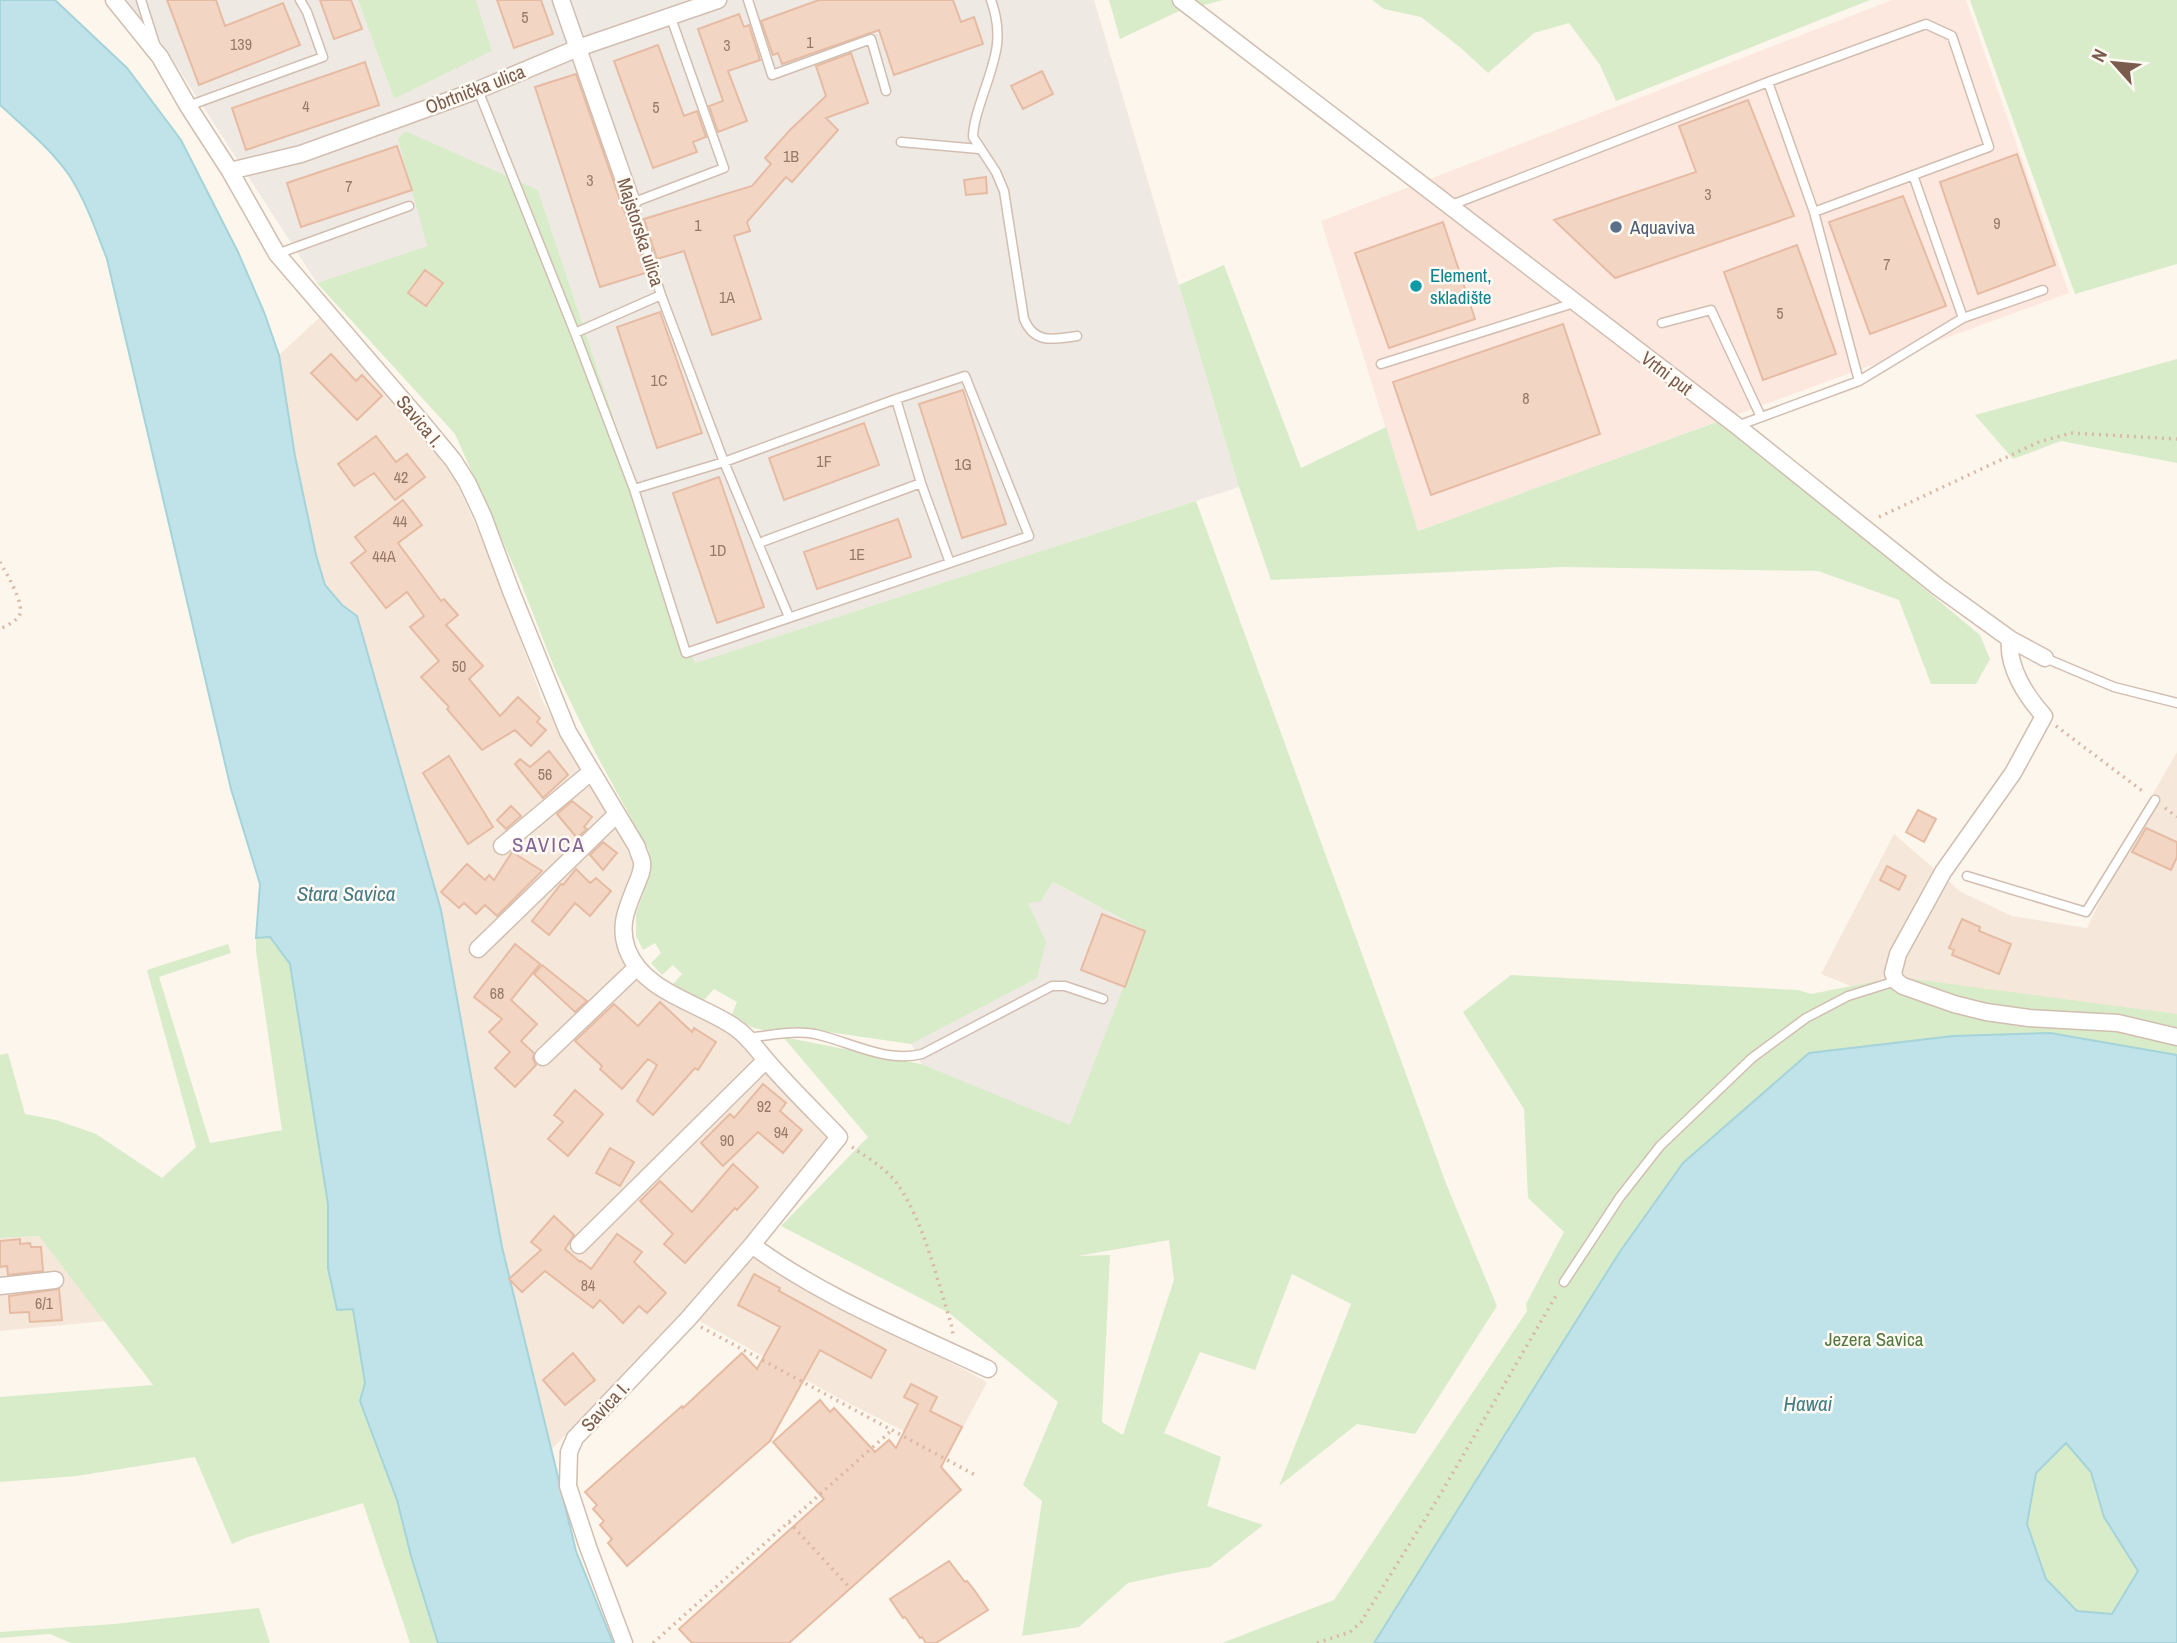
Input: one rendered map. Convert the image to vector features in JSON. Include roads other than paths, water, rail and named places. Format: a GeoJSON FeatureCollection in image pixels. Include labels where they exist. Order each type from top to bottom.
{"type":"FeatureCollection","features":[{"type":"Feature","properties":{"kind":"street","name":"Savica I."},"geometry":{"type":"LineString","coordinates":[[114,0],[160,57],[277,254],[424,425],[467,482],[563,719],[637,847],[642,863],[641,872],[624,917],[623,933],[628,952],[637,967],[683,1002],[723,1020],[749,1038],[766,1060],[839,1137],[752,1245],[688,1318],[575,1438],[569,1452],[568,1486],[624,1643]]}},
{"type":"Feature","properties":{"kind":"street","name":"Majstorska ulica"},"geometry":{"type":"LineString","coordinates":[[561,0],[632,203]]}},
{"type":"Feature","properties":{"kind":"street","name":"Obrtnička ulica"},"geometry":{"type":"LineString","coordinates":[[230,171],[301,154],[478,90],[578,48],[718,0]]}},
{"type":"Feature","properties":{"kind":"street","name":"Vrtni put"},"geometry":{"type":"LineString","coordinates":[[1181,0],[1737,426],[1938,587],[2010,639],[2045,658]]}},
{"type":"Feature","properties":{"kind":"street"},"geometry":{"type":"LineString","coordinates":[[2010,639],[2008,654],[2019,679],[2031,702],[2044,716],[2013,773],[1942,872],[1898,954],[1893,973],[1896,981],[1903,986],[1986,1013],[2118,1023],[2177,1037]]}},
{"type":"Feature","properties":{"kind":"street"},"geometry":{"type":"LineString","coordinates":[[502,846],[592,772]]}},
{"type":"Feature","properties":{"kind":"street"},"geometry":{"type":"LineString","coordinates":[[478,949],[617,814]]}},
{"type":"Feature","properties":{"kind":"street"},"geometry":{"type":"LineString","coordinates":[[543,1058],[637,967]]}},
{"type":"Feature","properties":{"kind":"street"},"geometry":{"type":"LineString","coordinates":[[579,1245],[766,1060]]}},
{"type":"Feature","properties":{"kind":"street"},"geometry":{"type":"LineString","coordinates":[[752,1245],[778,1264],[869,1313],[988,1368]]}},
{"type":"Feature","properties":{"kind":"street"},"geometry":{"type":"LineString","coordinates":[[0,1286],[55,1280]]}},
{"type":"Feature","properties":{"kind":"lane","name":"Savica I."},"geometry":{"type":"LineString","coordinates":[[141,0],[160,57]]}},
{"type":"Feature","properties":{"kind":"lane"},"geometry":{"type":"LineString","coordinates":[[187,106],[323,57],[300,0]]}},
{"type":"Feature","properties":{"kind":"lane"},"geometry":{"type":"LineString","coordinates":[[748,0],[772,75],[871,39],[886,91]]}},
{"type":"Feature","properties":{"kind":"lane"},"geometry":{"type":"LineString","coordinates":[[991,0],[999,29],[993,64],[973,127],[973,137],[996,172],[1004,191],[1027,327],[1035,335],[1048,339],[1077,336]]}},
{"type":"Feature","properties":{"kind":"lane"},"geometry":{"type":"LineString","coordinates":[[632,203],[724,168],[670,15]]}},
{"type":"Feature","properties":{"kind":"lane"},"geometry":{"type":"LineString","coordinates":[[1449,206],[1768,82],[1926,24],[1952,36],[1989,147],[1814,212]]}},
{"type":"Feature","properties":{"kind":"lane"},"geometry":{"type":"LineString","coordinates":[[1768,82],[1814,212],[1859,381]]}},
{"type":"Feature","properties":{"kind":"lane"},"geometry":{"type":"LineString","coordinates":[[478,90],[634,489],[686,653],[1029,536],[965,376],[724,462],[634,489]]}},
{"type":"Feature","properties":{"kind":"lane"},"geometry":{"type":"LineString","coordinates":[[901,142],[979,149]]}},
{"type":"Feature","properties":{"kind":"lane"},"geometry":{"type":"LineString","coordinates":[[1913,175],[1963,318]]}},
{"type":"Feature","properties":{"kind":"lane","name":"Majstorska ulica"},"geometry":{"type":"LineString","coordinates":[[632,203],[661,295],[724,462],[789,617]]}},
{"type":"Feature","properties":{"kind":"lane"},"geometry":{"type":"LineString","coordinates":[[277,254],[409,206]]}},
{"type":"Feature","properties":{"kind":"lane"},"geometry":{"type":"LineString","coordinates":[[1737,426],[1859,381],[1963,318],[2043,290]]}},
{"type":"Feature","properties":{"kind":"lane"},"geometry":{"type":"LineString","coordinates":[[575,333],[661,295]]}},
{"type":"Feature","properties":{"kind":"lane"},"geometry":{"type":"LineString","coordinates":[[1381,364],[1574,303]]}},
{"type":"Feature","properties":{"kind":"lane"},"geometry":{"type":"LineString","coordinates":[[1662,323],[1711,310],[1761,417]]}},
{"type":"Feature","properties":{"kind":"lane"},"geometry":{"type":"LineString","coordinates":[[896,399],[950,563]]}},
{"type":"Feature","properties":{"kind":"lane"},"geometry":{"type":"LineString","coordinates":[[759,543],[922,483]]}},
{"type":"Feature","properties":{"kind":"lane","name":"Vrtni put"},"geometry":{"type":"LineString","coordinates":[[2045,658],[2114,687],[2177,703]]}},
{"type":"Feature","properties":{"kind":"lane"},"geometry":{"type":"LineString","coordinates":[[1966,876],[2086,912],[2155,800]]}},
{"type":"Feature","properties":{"kind":"lane"},"geometry":{"type":"LineString","coordinates":[[1564,1282],[1620,1197],[1660,1146],[1752,1058],[1806,1018],[1848,996],[1896,981]]}},
{"type":"Feature","properties":{"kind":"lane"},"geometry":{"type":"LineString","coordinates":[[749,1038],[788,1033],[813,1034],[882,1054],[908,1057],[922,1054],[1052,986],[1065,986],[1103,999]]}},
{"type":"Feature","properties":{"kind":"water","name":"Stara Savica"},"geometry":{"type":"Polygon","coordinates":[[[0,0],[55,0],[127,68],[181,140],[238,252],[264,312],[279,355],[295,456],[316,555],[325,585],[342,605],[357,616],[441,910],[502,1247],[576,1551],[613,1643],[438,1643],[397,1500],[360,1401],[365,1383],[353,1309],[337,1310],[328,1268],[328,1204],[290,964],[270,937],[256,938],[260,884],[231,789],[107,259],[86,206],[69,175],[45,147],[0,105],[0,0]]]}},
{"type":"Feature","properties":{"kind":"water","name":"Hawai"},"geometry":{"type":"Polygon","coordinates":[[[2050,1033],[2177,1055],[2177,1643],[1374,1643],[1619,1253],[1683,1163],[1809,1053],[1953,1036],[2050,1033]],[[2066,1443],[2036,1473],[2027,1524],[2046,1579],[2077,1611],[2112,1614],[2138,1571],[2104,1517],[2091,1472],[2066,1443]]]}},
{"type":"Feature","properties":{"kind":"place","name":"Aquaviva"},"geometry":{"type":"Point","coordinates":[1616,227]}},
{"type":"Feature","properties":{"kind":"place","name":"Element, skladište"},"geometry":{"type":"Point","coordinates":[1416,286]}},
{"type":"Feature","properties":{"kind":"district","name":"SAVICA"},"geometry":{"type":"Point","coordinates":[549,844]}},
{"type":"Feature","properties":{"kind":"park label","name":"Jezera Savica"},"geometry":{"type":"Point","coordinates":[1874,1339]}}]}
